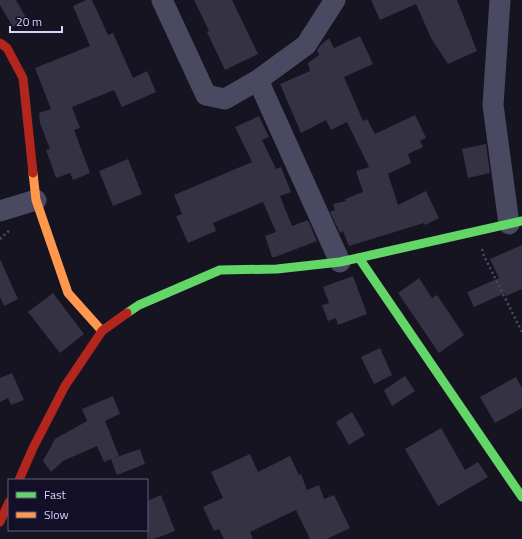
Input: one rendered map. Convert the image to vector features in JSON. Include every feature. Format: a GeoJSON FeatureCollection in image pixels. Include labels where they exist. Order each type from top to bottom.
{"type":"FeatureCollection","features":[{"type":"Feature","properties":{"kind":"street"},"geometry":{"type":"LineString","coordinates":[[162,0],[206,95],[225,99],[258,80],[306,45],[335,0]]}},
{"type":"Feature","properties":{"kind":"street"},"geometry":{"type":"LineString","coordinates":[[19,479],[64,386],[102,331],[139,305],[220,270],[277,269],[350,260],[516,222],[494,105],[500,0]]}},
{"type":"Feature","properties":{"kind":"street"},"geometry":{"type":"LineString","coordinates":[[0,43],[7,48],[23,78],[36,200],[68,293],[102,331]]}},
{"type":"Feature","properties":{"kind":"street"},"geometry":{"type":"LineString","coordinates":[[258,80],[350,260],[522,498]]}},
{"type":"Feature","properties":{"kind":"street"},"geometry":{"type":"LineString","coordinates":[[0,212],[36,200]]}},
{"type":"Feature","properties":{"kind":"street"},"geometry":{"type":"LineString","coordinates":[[0,522],[8,504]]}},
{"type":"Feature","properties":{"kind":"path"},"geometry":{"type":"LineString","coordinates":[[477,231],[484,256],[522,332]]}},
{"type":"Feature","properties":{"kind":"building"},"geometry":{"type":"Polygon","coordinates":[[[0,0],[16,0],[27,19],[13,27],[0,5],[0,0]]]}},
{"type":"Feature","properties":{"kind":"building"},"geometry":{"type":"Polygon","coordinates":[[[86,0],[92,0],[108,35],[113,33],[133,78],[147,71],[156,92],[122,107],[114,90],[72,107],[80,128],[74,130],[90,173],[73,180],[70,173],[56,178],[46,150],[50,149],[40,123],[39,113],[51,109],[35,68],[90,46],[73,6],[86,0]]]}},
{"type":"Feature","properties":{"kind":"building"},"geometry":{"type":"Polygon","coordinates":[[[194,0],[232,0],[258,54],[225,70],[194,0]]]}},
{"type":"Feature","properties":{"kind":"building"},"geometry":{"type":"Polygon","coordinates":[[[371,0],[457,0],[477,51],[448,64],[431,38],[416,4],[380,20],[371,0]]]}},
{"type":"Feature","properties":{"kind":"building"},"geometry":{"type":"Polygon","coordinates":[[[360,36],[373,64],[344,77],[363,121],[367,119],[375,134],[415,115],[426,138],[420,141],[423,147],[408,154],[411,163],[388,174],[398,205],[426,191],[439,218],[425,225],[424,223],[349,246],[343,231],[340,233],[330,212],[335,210],[333,204],[346,201],[345,199],[363,192],[356,171],[369,167],[347,122],[331,130],[326,120],[301,133],[280,84],[310,71],[308,63],[319,55],[317,50],[329,38],[334,48],[360,36]]]}},
{"type":"Feature","properties":{"kind":"building"},"geometry":{"type":"Polygon","coordinates":[[[259,116],[269,137],[262,140],[276,169],[281,167],[291,192],[280,196],[292,226],[308,220],[317,241],[272,257],[265,236],[276,232],[263,202],[213,223],[216,231],[188,243],[176,216],[182,214],[174,195],[252,162],[235,127],[259,116]]]}},
{"type":"Feature","properties":{"kind":"building"},"geometry":{"type":"Polygon","coordinates":[[[486,144],[490,173],[468,178],[462,149],[486,144]]]}},
{"type":"Feature","properties":{"kind":"building"},"geometry":{"type":"Polygon","coordinates":[[[128,159],[142,194],[113,206],[99,171],[128,159]]]}},
{"type":"Feature","properties":{"kind":"building"},"geometry":{"type":"Polygon","coordinates":[[[522,245],[522,289],[506,296],[505,293],[474,307],[467,292],[499,278],[490,259],[522,245]]]}},
{"type":"Feature","properties":{"kind":"building"},"geometry":{"type":"Polygon","coordinates":[[[0,259],[18,299],[4,306],[0,297],[0,259]]]}},
{"type":"Feature","properties":{"kind":"building"},"geometry":{"type":"Polygon","coordinates":[[[353,276],[367,314],[338,325],[336,318],[328,321],[322,305],[329,303],[323,287],[353,276]]]}},
{"type":"Feature","properties":{"kind":"building"},"geometry":{"type":"Polygon","coordinates":[[[419,278],[432,298],[437,295],[464,335],[439,353],[398,293],[419,278]]]}},
{"type":"Feature","properties":{"kind":"building"},"geometry":{"type":"Polygon","coordinates":[[[53,293],[84,334],[60,353],[28,312],[53,293]]]}},
{"type":"Feature","properties":{"kind":"building"},"geometry":{"type":"Polygon","coordinates":[[[380,348],[392,375],[374,384],[361,357],[380,348]]]}},
{"type":"Feature","properties":{"kind":"building"},"geometry":{"type":"Polygon","coordinates":[[[12,373],[24,400],[11,405],[8,398],[0,402],[0,378],[12,373]]]}},
{"type":"Feature","properties":{"kind":"building"},"geometry":{"type":"Polygon","coordinates":[[[405,376],[415,391],[392,406],[384,390],[405,376]]]}},
{"type":"Feature","properties":{"kind":"building"},"geometry":{"type":"Polygon","coordinates":[[[516,377],[522,388],[522,408],[495,423],[480,397],[516,377]]]}},
{"type":"Feature","properties":{"kind":"building"},"geometry":{"type":"Polygon","coordinates":[[[113,396],[120,414],[105,421],[119,456],[104,462],[97,446],[63,461],[51,472],[43,461],[55,439],[87,421],[82,409],[113,396]]]}},
{"type":"Feature","properties":{"kind":"building"},"geometry":{"type":"Polygon","coordinates":[[[352,412],[365,435],[349,445],[336,422],[352,412]]]}},
{"type":"Feature","properties":{"kind":"building"},"geometry":{"type":"Polygon","coordinates":[[[441,428],[465,470],[478,462],[488,477],[438,506],[405,449],[441,428]]]}},
{"type":"Feature","properties":{"kind":"building"},"geometry":{"type":"Polygon","coordinates":[[[140,449],[145,464],[117,475],[111,459],[140,449]]]}},
{"type":"Feature","properties":{"kind":"building"},"geometry":{"type":"Polygon","coordinates":[[[250,454],[258,472],[290,456],[299,475],[301,474],[307,490],[319,485],[324,499],[334,495],[350,528],[327,539],[310,539],[296,510],[250,532],[253,539],[224,539],[219,529],[214,531],[203,507],[223,498],[211,472],[250,454]]]}},
{"type":"Feature","properties":{"kind":"building"},"geometry":{"type":"Polygon","coordinates":[[[161,495],[175,531],[154,539],[147,539],[148,501],[161,495]]]}},
{"type":"Feature","properties":{"kind":"traffic: fast"},"geometry":{"type":"LineString","coordinates":[[127,313],[139,305],[220,270],[277,269],[340,262],[522,221]]}},
{"type":"Feature","properties":{"kind":"traffic: fast"},"geometry":{"type":"LineString","coordinates":[[359,258],[522,497]]}},
{"type":"Feature","properties":{"kind":"traffic: slow"},"geometry":{"type":"LineString","coordinates":[[33,173],[36,200],[68,293],[102,331]]}},
{"type":"Feature","properties":{"kind":"traffic: jam"},"geometry":{"type":"LineString","coordinates":[[0,43],[7,48],[23,78],[33,173]]}},
{"type":"Feature","properties":{"kind":"traffic: jam"},"geometry":{"type":"LineString","coordinates":[[19,479],[33,448],[65,386],[102,331],[127,313]]}},
{"type":"Feature","properties":{"kind":"traffic: jam"},"geometry":{"type":"LineString","coordinates":[[0,522],[8,504]]}}]}
